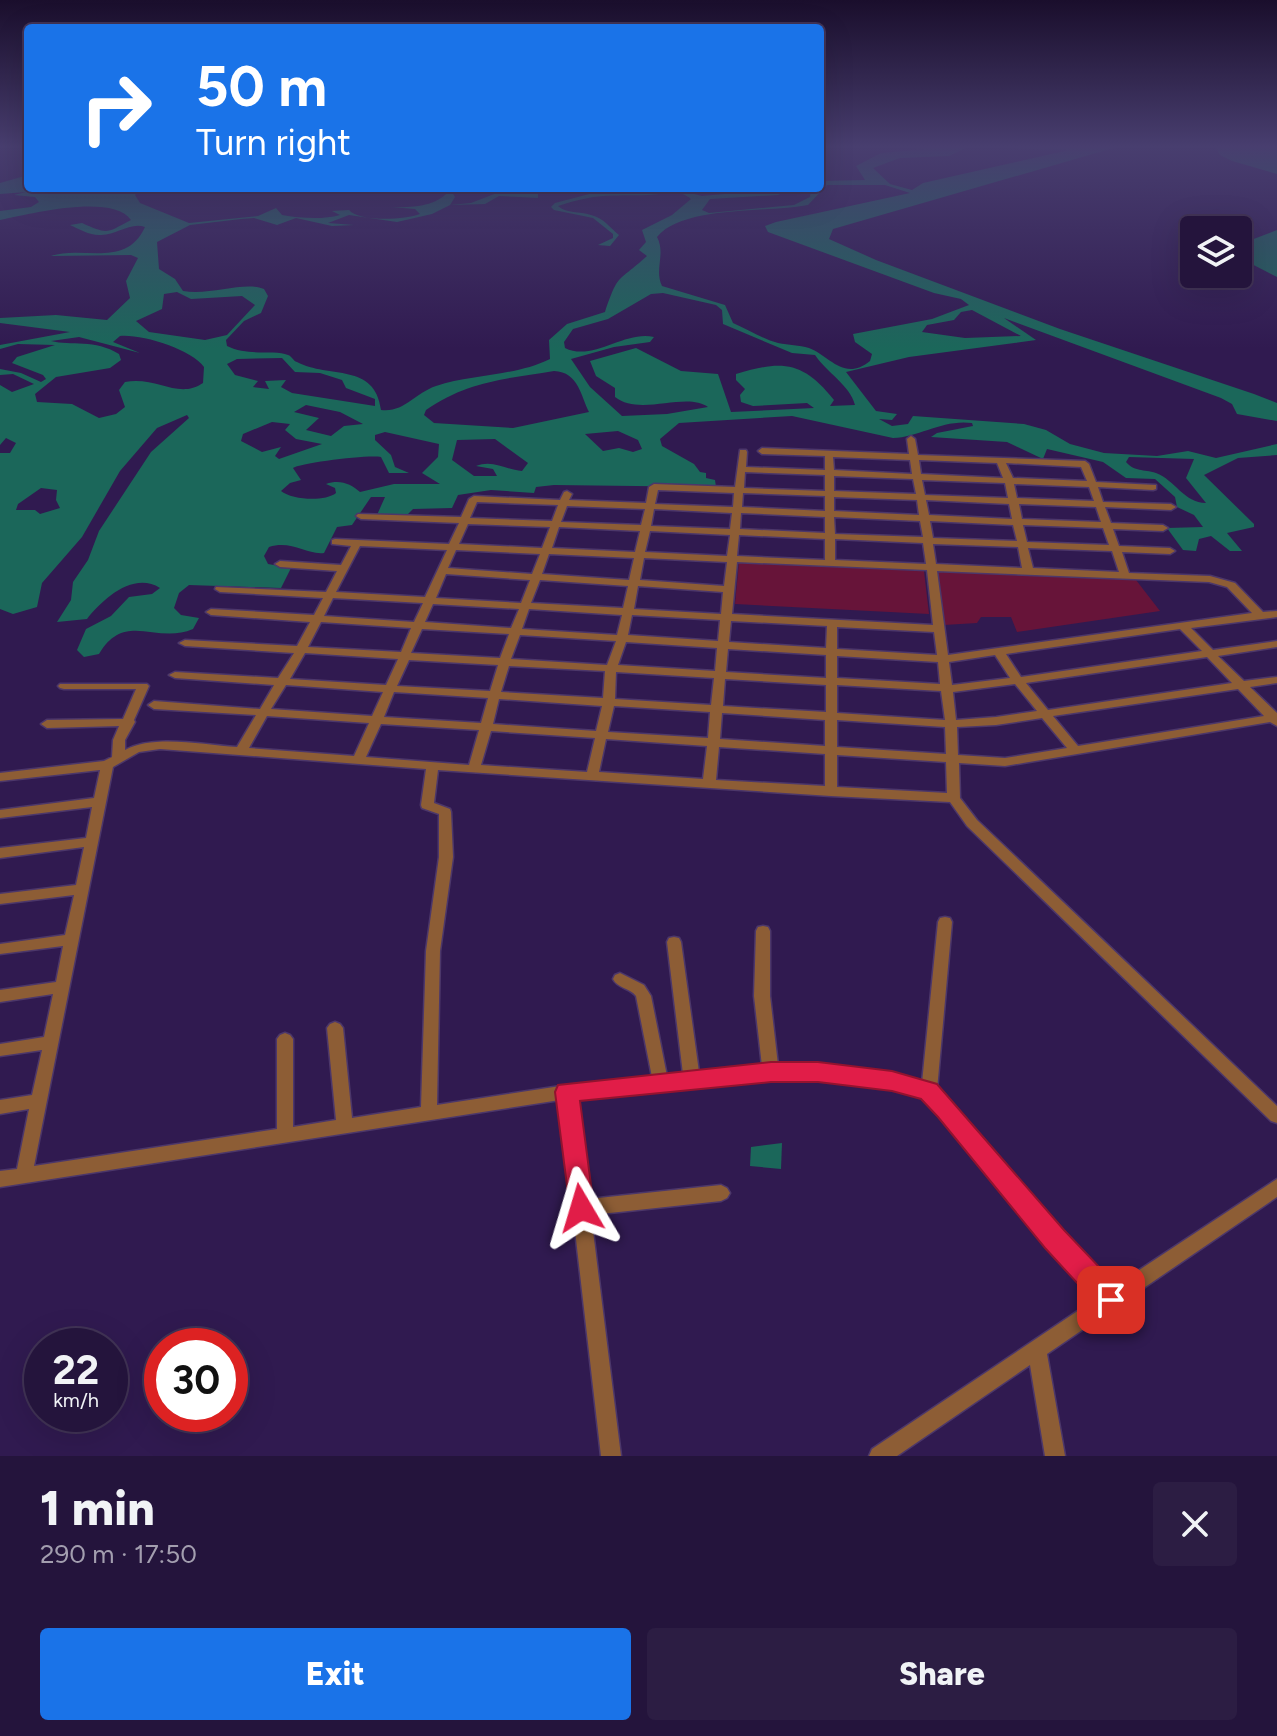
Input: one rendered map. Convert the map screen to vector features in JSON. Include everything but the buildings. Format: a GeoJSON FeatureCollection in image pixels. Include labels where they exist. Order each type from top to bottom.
{"type":"FeatureCollection","features":[{"type":"Feature","properties":{"kind":"street"},"geometry":{"type":"LineString","coordinates":[[911,439],[940,629],[951,724],[954,798],[972,823],[1277,1116]]}},
{"type":"Feature","properties":{"kind":"street"},"geometry":{"type":"LineString","coordinates":[[762,451],[1085,464],[1125,575]]}},
{"type":"Feature","properties":{"kind":"street"},"geometry":{"type":"LineString","coordinates":[[709,783],[743,452]]}},
{"type":"Feature","properties":{"kind":"street"},"geometry":{"type":"LineString","coordinates":[[829,454],[830,563]]}},
{"type":"Feature","properties":{"kind":"street"},"geometry":{"type":"LineString","coordinates":[[1000,461],[1009,480],[1028,571]]}},
{"type":"Feature","properties":{"kind":"street"},"geometry":{"type":"LineString","coordinates":[[741,469],[1153,487]]}},
{"type":"Feature","properties":{"kind":"street"},"geometry":{"type":"LineString","coordinates":[[592,775],[609,702],[611,669],[622,639],[656,486],[1171,507]]}},
{"type":"Feature","properties":{"kind":"street"},"geometry":{"type":"LineString","coordinates":[[359,759],[474,499],[566,499],[652,507],[1163,528]]}},
{"type":"Feature","properties":{"kind":"street"},"geometry":{"type":"LineString","coordinates":[[474,769],[504,662],[566,499]]}},
{"type":"Feature","properties":{"kind":"street"},"geometry":{"type":"LineString","coordinates":[[361,516],[1170,551]]}},
{"type":"Feature","properties":{"kind":"street"},"geometry":{"type":"LineString","coordinates":[[335,542],[1220,581],[1231,585],[1260,615]]}},
{"type":"Feature","properties":{"kind":"street"},"geometry":{"type":"LineString","coordinates":[[240,752],[301,650],[327,595],[357,543]]}},
{"type":"Feature","properties":{"kind":"street"},"geometry":{"type":"LineString","coordinates":[[280,564],[345,568]]}},
{"type":"Feature","properties":{"kind":"street"},"geometry":{"type":"LineString","coordinates":[[441,571],[729,589]]}},
{"type":"Feature","properties":{"kind":"street"},"geometry":{"type":"LineString","coordinates":[[220,589],[940,629]]}},
{"type":"Feature","properties":{"kind":"street"},"geometry":{"type":"LineString","coordinates":[[211,612],[516,634],[943,659],[1277,614]]}},
{"type":"Feature","properties":{"kind":"street"},"geometry":{"type":"LineString","coordinates":[[831,792],[832,623]]}},
{"type":"Feature","properties":{"kind":"street"},"geometry":{"type":"LineString","coordinates":[[1182,625],[1207,655],[1276,719]]}},
{"type":"Feature","properties":{"kind":"street"},"geometry":{"type":"LineString","coordinates":[[185,643],[946,689],[972,689],[1277,644]]}},
{"type":"Feature","properties":{"kind":"street"},"geometry":{"type":"LineString","coordinates":[[999,652],[1018,681],[1075,750]]}},
{"type":"Feature","properties":{"kind":"street"},"geometry":{"type":"LineString","coordinates":[[175,675],[951,724],[1046,714],[1277,680]]}},
{"type":"Feature","properties":{"kind":"street"},"geometry":{"type":"LineString","coordinates":[[24,1176],[98,802],[142,684],[64,686]]}},
{"type":"Feature","properties":{"kind":"street"},"geometry":{"type":"LineString","coordinates":[[154,705],[1005,762],[1276,719]]}},
{"type":"Feature","properties":{"kind":"street"},"geometry":{"type":"LineString","coordinates":[[47,724],[129,722]]}},
{"type":"Feature","properties":{"kind":"street"},"geometry":{"type":"LineString","coordinates":[[0,777],[113,761],[136,749],[160,745],[474,769],[954,798]]}},
{"type":"Feature","properties":{"kind":"street"},"geometry":{"type":"LineString","coordinates":[[429,1110],[433,951],[446,857],[445,812],[427,805],[433,765]]}},
{"type":"Feature","properties":{"kind":"street"},"geometry":{"type":"LineString","coordinates":[[0,814],[98,802]]}},
{"type":"Feature","properties":{"kind":"street"},"geometry":{"type":"LineString","coordinates":[[0,853],[90,842]]}},
{"type":"Feature","properties":{"kind":"street"},"geometry":{"type":"LineString","coordinates":[[0,899],[82,889]]}},
{"type":"Feature","properties":{"kind":"street"},"geometry":{"type":"LineString","coordinates":[[929,1092],[945,922]]}},
{"type":"Feature","properties":{"kind":"street"},"geometry":{"type":"LineString","coordinates":[[763,931],[762,996],[771,1072]]}},
{"type":"Feature","properties":{"kind":"street"},"geometry":{"type":"LineString","coordinates":[[0,949],[70,940]]}},
{"type":"Feature","properties":{"kind":"street"},"geometry":{"type":"LineString","coordinates":[[674,942],[692,1080]]}},
{"type":"Feature","properties":{"kind":"street"},"geometry":{"type":"LineString","coordinates":[[620,979],[639,989],[643,996],[661,1083]]}},
{"type":"Feature","properties":{"kind":"street"},"geometry":{"type":"LineString","coordinates":[[0,996],[60,987]]}},
{"type":"Feature","properties":{"kind":"street"},"geometry":{"type":"LineString","coordinates":[[335,1028],[345,1126]]}},
{"type":"Feature","properties":{"kind":"street"},"geometry":{"type":"LineString","coordinates":[[285,1039],[285,1135]]}},
{"type":"Feature","properties":{"kind":"street"},"geometry":{"type":"LineString","coordinates":[[0,1050],[49,1043]]}},
{"type":"Feature","properties":{"kind":"street"},"geometry":{"type":"LineString","coordinates":[[0,1179],[345,1126],[429,1110],[567,1092],[771,1072],[818,1072],[892,1081],[929,1092],[1054,1239],[1111,1300]]}},
{"type":"Feature","properties":{"kind":"street"},"geometry":{"type":"LineString","coordinates":[[567,1092],[611,1456]]}},
{"type":"Feature","properties":{"kind":"street"},"geometry":{"type":"LineString","coordinates":[[0,1107],[38,1101]]}},
{"type":"Feature","properties":{"kind":"street"},"geometry":{"type":"LineString","coordinates":[[879,1456],[1277,1187]]}},
{"type":"Feature","properties":{"kind":"street"},"geometry":{"type":"LineString","coordinates":[[581,1208],[721,1193]]}},
{"type":"Feature","properties":{"kind":"street"},"geometry":{"type":"LineString","coordinates":[[1037,1352],[1055,1456]]}},
{"type":"Feature","properties":{"kind":"shaded area"},"geometry":{"type":"Polygon","coordinates":[[[0,214],[30,214],[0,220],[0,214]]]}},
{"type":"Feature","properties":{"kind":"shaded area"},"geometry":{"type":"Polygon","coordinates":[[[123,214],[167,214],[189,223],[263,214],[304,218],[338,214],[354,214],[362,217],[349,215],[328,223],[354,225],[332,226],[296,218],[277,225],[254,218],[190,225],[157,242],[159,269],[175,279],[183,291],[247,287],[264,289],[268,296],[261,313],[244,321],[226,340],[227,346],[244,351],[283,353],[310,367],[360,378],[377,395],[381,410],[389,410],[403,406],[436,386],[523,369],[550,359],[549,340],[567,324],[605,312],[620,280],[647,256],[639,250],[646,242],[642,230],[673,214],[714,214],[686,220],[669,227],[657,237],[662,286],[725,305],[733,323],[772,341],[809,348],[845,368],[861,367],[870,361],[872,354],[855,342],[853,334],[932,319],[969,305],[961,299],[934,293],[768,232],[765,226],[813,214],[885,214],[833,229],[829,239],[876,260],[1060,329],[1277,403],[1277,421],[1237,414],[1232,404],[1221,398],[1004,318],[1036,340],[909,357],[846,372],[876,411],[897,414],[892,420],[879,419],[892,426],[908,424],[913,416],[1024,424],[1046,430],[1070,444],[1104,453],[1157,456],[1188,451],[1216,458],[1277,444],[1277,455],[1238,458],[1204,475],[1254,527],[1227,533],[1242,551],[1230,551],[1211,536],[1199,539],[1196,551],[1183,550],[1167,528],[1203,527],[1194,515],[1177,507],[1175,497],[1155,479],[1126,478],[1103,462],[1047,449],[1043,459],[1007,442],[931,437],[973,426],[972,423],[961,422],[893,438],[792,416],[679,423],[660,439],[662,446],[706,473],[706,478],[715,480],[716,487],[554,485],[536,487],[534,493],[491,490],[458,495],[452,508],[413,509],[406,516],[377,515],[385,497],[371,497],[352,525],[337,527],[324,553],[285,545],[269,547],[264,556],[268,564],[291,568],[281,588],[189,585],[179,593],[174,608],[181,615],[199,618],[193,629],[179,633],[130,631],[109,641],[99,654],[84,657],[77,650],[86,629],[111,616],[129,597],[152,594],[160,588],[150,584],[129,585],[110,596],[87,619],[57,622],[71,600],[73,582],[88,560],[99,531],[151,452],[189,418],[187,415],[157,428],[120,471],[82,537],[42,583],[37,607],[13,614],[0,609],[0,453],[10,453],[16,443],[6,438],[0,445],[0,385],[12,392],[34,384],[13,374],[0,375],[0,369],[21,373],[41,382],[46,379],[43,375],[12,363],[17,357],[55,345],[18,344],[0,349],[0,345],[70,332],[0,323],[0,318],[56,315],[107,320],[130,298],[126,281],[138,258],[131,255],[51,256],[115,252],[137,240],[145,227],[134,226],[97,235],[70,225],[82,223],[107,231],[131,220],[123,214]],[[177,292],[164,294],[162,309],[136,321],[149,332],[205,340],[227,335],[255,305],[242,296],[191,299],[177,292]],[[663,293],[651,294],[608,319],[573,329],[564,342],[565,348],[587,351],[632,338],[654,337],[650,342],[614,347],[571,359],[590,387],[622,416],[667,414],[708,407],[688,402],[637,405],[615,397],[615,388],[596,376],[590,361],[636,348],[681,371],[718,374],[731,412],[814,408],[807,403],[753,406],[741,402],[740,395],[745,389],[736,380],[736,374],[779,366],[791,367],[812,378],[834,400],[830,406],[855,405],[848,391],[815,355],[792,353],[723,324],[722,310],[716,305],[663,293]],[[972,310],[961,312],[954,320],[927,325],[922,332],[965,338],[1021,336],[972,310]],[[120,336],[113,342],[140,353],[79,337],[51,341],[101,346],[119,354],[121,360],[110,368],[56,377],[35,394],[37,402],[72,404],[99,418],[116,414],[125,407],[119,390],[125,382],[147,382],[176,389],[194,388],[203,383],[204,367],[198,360],[165,344],[120,336]],[[282,358],[237,359],[227,364],[235,375],[258,381],[253,387],[269,389],[265,381],[286,380],[281,387],[292,393],[375,406],[375,399],[346,388],[342,380],[320,373],[295,372],[282,358]],[[554,371],[503,379],[457,393],[426,410],[424,415],[434,423],[513,428],[589,412],[574,380],[554,371]],[[306,405],[294,412],[319,418],[306,430],[331,436],[344,426],[363,424],[340,412],[306,405]],[[272,422],[243,434],[241,441],[262,452],[281,447],[275,456],[279,459],[322,444],[296,439],[285,430],[290,424],[272,422]],[[618,431],[585,434],[603,451],[619,448],[633,452],[642,449],[638,440],[618,431]],[[385,432],[375,435],[375,440],[391,455],[395,467],[409,473],[389,473],[381,457],[321,462],[293,468],[301,480],[290,483],[281,491],[300,498],[317,499],[336,493],[335,488],[326,484],[336,482],[345,483],[360,492],[394,484],[440,484],[422,473],[438,457],[439,444],[385,432]],[[495,439],[457,440],[452,460],[474,476],[497,476],[493,469],[476,466],[482,464],[522,471],[528,463],[495,439]],[[1129,457],[1126,462],[1140,470],[1163,476],[1192,499],[1206,503],[1186,478],[1194,459],[1129,457]],[[41,488],[18,504],[16,510],[35,510],[40,514],[60,508],[56,500],[57,490],[41,488]]]}},
{"type":"Feature","properties":{"kind":"shaded area"},"geometry":{"type":"Polygon","coordinates":[[[432,214],[397,222],[364,217],[404,218],[432,214]]]}},
{"type":"Feature","properties":{"kind":"shaded area"},"geometry":{"type":"Polygon","coordinates":[[[573,214],[596,216],[603,221],[619,235],[610,246],[598,245],[613,238],[613,234],[593,218],[573,214]]]}},
{"type":"Feature","properties":{"kind":"shaded area"},"geometry":{"type":"Polygon","coordinates":[[[1277,230],[1277,277],[1252,264],[1252,240],[1277,230]]]}},
{"type":"Feature","properties":{"kind":"shaded area"},"geometry":{"type":"Polygon","coordinates":[[[739,562],[924,571],[929,614],[735,604],[739,562]]]}},
{"type":"Feature","properties":{"kind":"shaded area"},"geometry":{"type":"Polygon","coordinates":[[[938,570],[1136,580],[1160,611],[1017,632],[1011,617],[981,617],[977,623],[944,625],[938,570]]]}},
{"type":"Feature","properties":{"kind":"shaded area"},"geometry":{"type":"Polygon","coordinates":[[[782,1143],[781,1169],[750,1166],[751,1147],[782,1143]]]}},
{"type":"Feature","properties":{"kind":"route"},"geometry":{"type":"LineString","coordinates":[[581,1208],[567,1092],[771,1072],[818,1072],[892,1081],[929,1092],[1054,1239],[1111,1300]]}}]}
